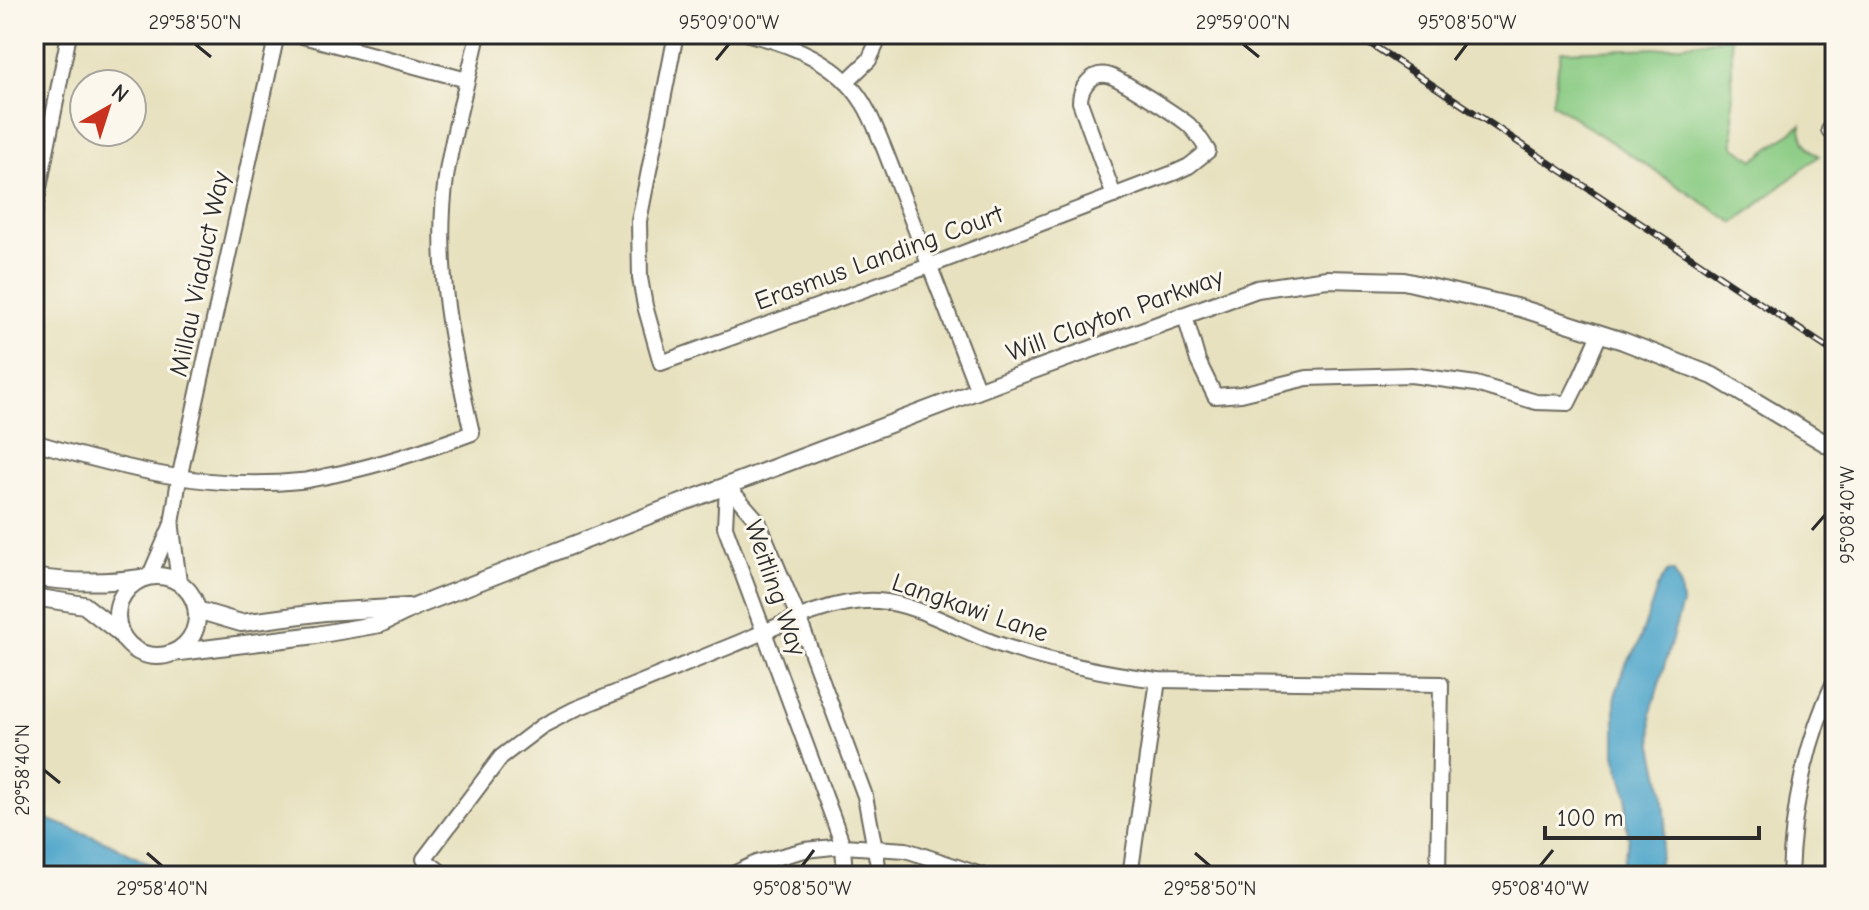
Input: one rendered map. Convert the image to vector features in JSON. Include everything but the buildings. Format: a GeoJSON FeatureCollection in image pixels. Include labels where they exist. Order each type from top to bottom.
{"type":"FeatureCollection","features":[{"type":"Feature","properties":{"kind":"street"},"geometry":{"type":"LineString","coordinates":[[34,214],[69,34]]}},
{"type":"Feature","properties":{"kind":"street","name":"Millau Viaduct Way"},"geometry":{"type":"LineString","coordinates":[[179,582],[172,524],[179,479],[277,34]]}},
{"type":"Feature","properties":{"kind":"street"},"geometry":{"type":"LineString","coordinates":[[295,34],[467,80]]}},
{"type":"Feature","properties":{"kind":"street"},"geometry":{"type":"LineString","coordinates":[[34,442],[107,464],[179,479],[243,484],[302,481],[358,469],[414,454],[472,433],[448,314],[441,249],[446,177],[478,34]]}},
{"type":"Feature","properties":{"kind":"street","name":"Erasmus Landing Court"},"geometry":{"type":"LineString","coordinates":[[676,34],[639,221],[640,278],[661,363],[929,266],[1114,196],[1176,172],[1208,151],[1199,137],[1175,115],[1113,77],[1101,75],[1086,82],[1080,102],[1114,196]]}},
{"type":"Feature","properties":{"kind":"street"},"geometry":{"type":"LineString","coordinates":[[749,34],[799,49],[834,70],[861,99],[871,117],[978,391]]}},
{"type":"Feature","properties":{"kind":"street"},"geometry":{"type":"LineString","coordinates":[[846,82],[869,60],[881,34]]}},
{"type":"Feature","properties":{"kind":"street","name":"Will Clayton Parkway"},"geometry":{"type":"LineString","coordinates":[[172,653],[380,624],[417,606],[727,486],[1257,289],[1327,279],[1404,281],[1520,308],[1600,334],[1713,376],[1835,449]]}},
{"type":"Feature","properties":{"kind":"street"},"geometry":{"type":"LineString","coordinates":[[1185,316],[1198,361],[1215,396],[1241,394],[1307,378],[1411,375],[1476,384],[1536,402],[1568,403],[1600,334]]}},
{"type":"Feature","properties":{"kind":"street","name":"Weitling Way"},"geometry":{"type":"LineString","coordinates":[[727,486],[758,521],[799,619],[865,796],[880,876]]}},
{"type":"Feature","properties":{"kind":"street","name":"Weitling Way"},"geometry":{"type":"LineString","coordinates":[[727,486],[725,527],[843,846],[845,876]]}},
{"type":"Feature","properties":{"kind":"street","name":"Millau Viaduct Way"},"geometry":{"type":"LineString","coordinates":[[146,577],[172,524]]}},
{"type":"Feature","properties":{"kind":"street"},"geometry":{"type":"LineString","coordinates":[[34,577],[91,582],[167,577],[189,591],[197,610],[196,628],[182,648],[160,656],[148,655],[136,650],[84,605],[34,597]]}},
{"type":"Feature","properties":{"kind":"street"},"geometry":{"type":"LineString","coordinates":[[121,634],[117,615],[120,602],[133,584],[146,577]]}},
{"type":"Feature","properties":{"kind":"street","name":"Langkawi Lane"},"geometry":{"type":"LineString","coordinates":[[446,876],[424,859],[501,757],[542,726],[575,709],[763,633],[841,603],[862,600],[905,606],[1042,658],[1115,675],[1158,680],[1441,684],[1438,876]]}},
{"type":"Feature","properties":{"kind":"street","name":"Will Clayton Parkway"},"geometry":{"type":"LineString","coordinates":[[197,610],[241,623],[324,612],[417,606]]}},
{"type":"Feature","properties":{"kind":"street"},"geometry":{"type":"LineString","coordinates":[[1130,876],[1158,680]]}},
{"type":"Feature","properties":{"kind":"street"},"geometry":{"type":"LineString","coordinates":[[1790,876],[1800,785],[1823,706],[1835,680]]}},
{"type":"Feature","properties":{"kind":"street"},"geometry":{"type":"LineString","coordinates":[[729,876],[756,863],[805,850],[843,846],[906,850],[984,876]]}},
{"type":"Feature","properties":{"kind":"green space"},"geometry":{"type":"Polygon","coordinates":[[[1731,37],[1734,146],[1754,160],[1801,125],[1806,143],[1819,156],[1734,223],[1552,103],[1561,51],[1663,48],[1731,37]]]}},
{"type":"Feature","properties":{"kind":"water"},"geometry":{"type":"Polygon","coordinates":[[[1670,571],[1674,572],[1680,585],[1682,604],[1651,712],[1653,745],[1666,821],[1654,876],[1618,876],[1629,839],[1627,796],[1615,755],[1615,696],[1627,662],[1637,648],[1658,586],[1670,571]]]}},
{"type":"Feature","properties":{"kind":"water"},"geometry":{"type":"Polygon","coordinates":[[[34,814],[109,843],[171,876],[34,876],[34,814]]]}},
{"type":"Feature","properties":{"kind":"railway"},"geometry":{"type":"LineString","coordinates":[[1356,34],[1835,353]]}}]}
